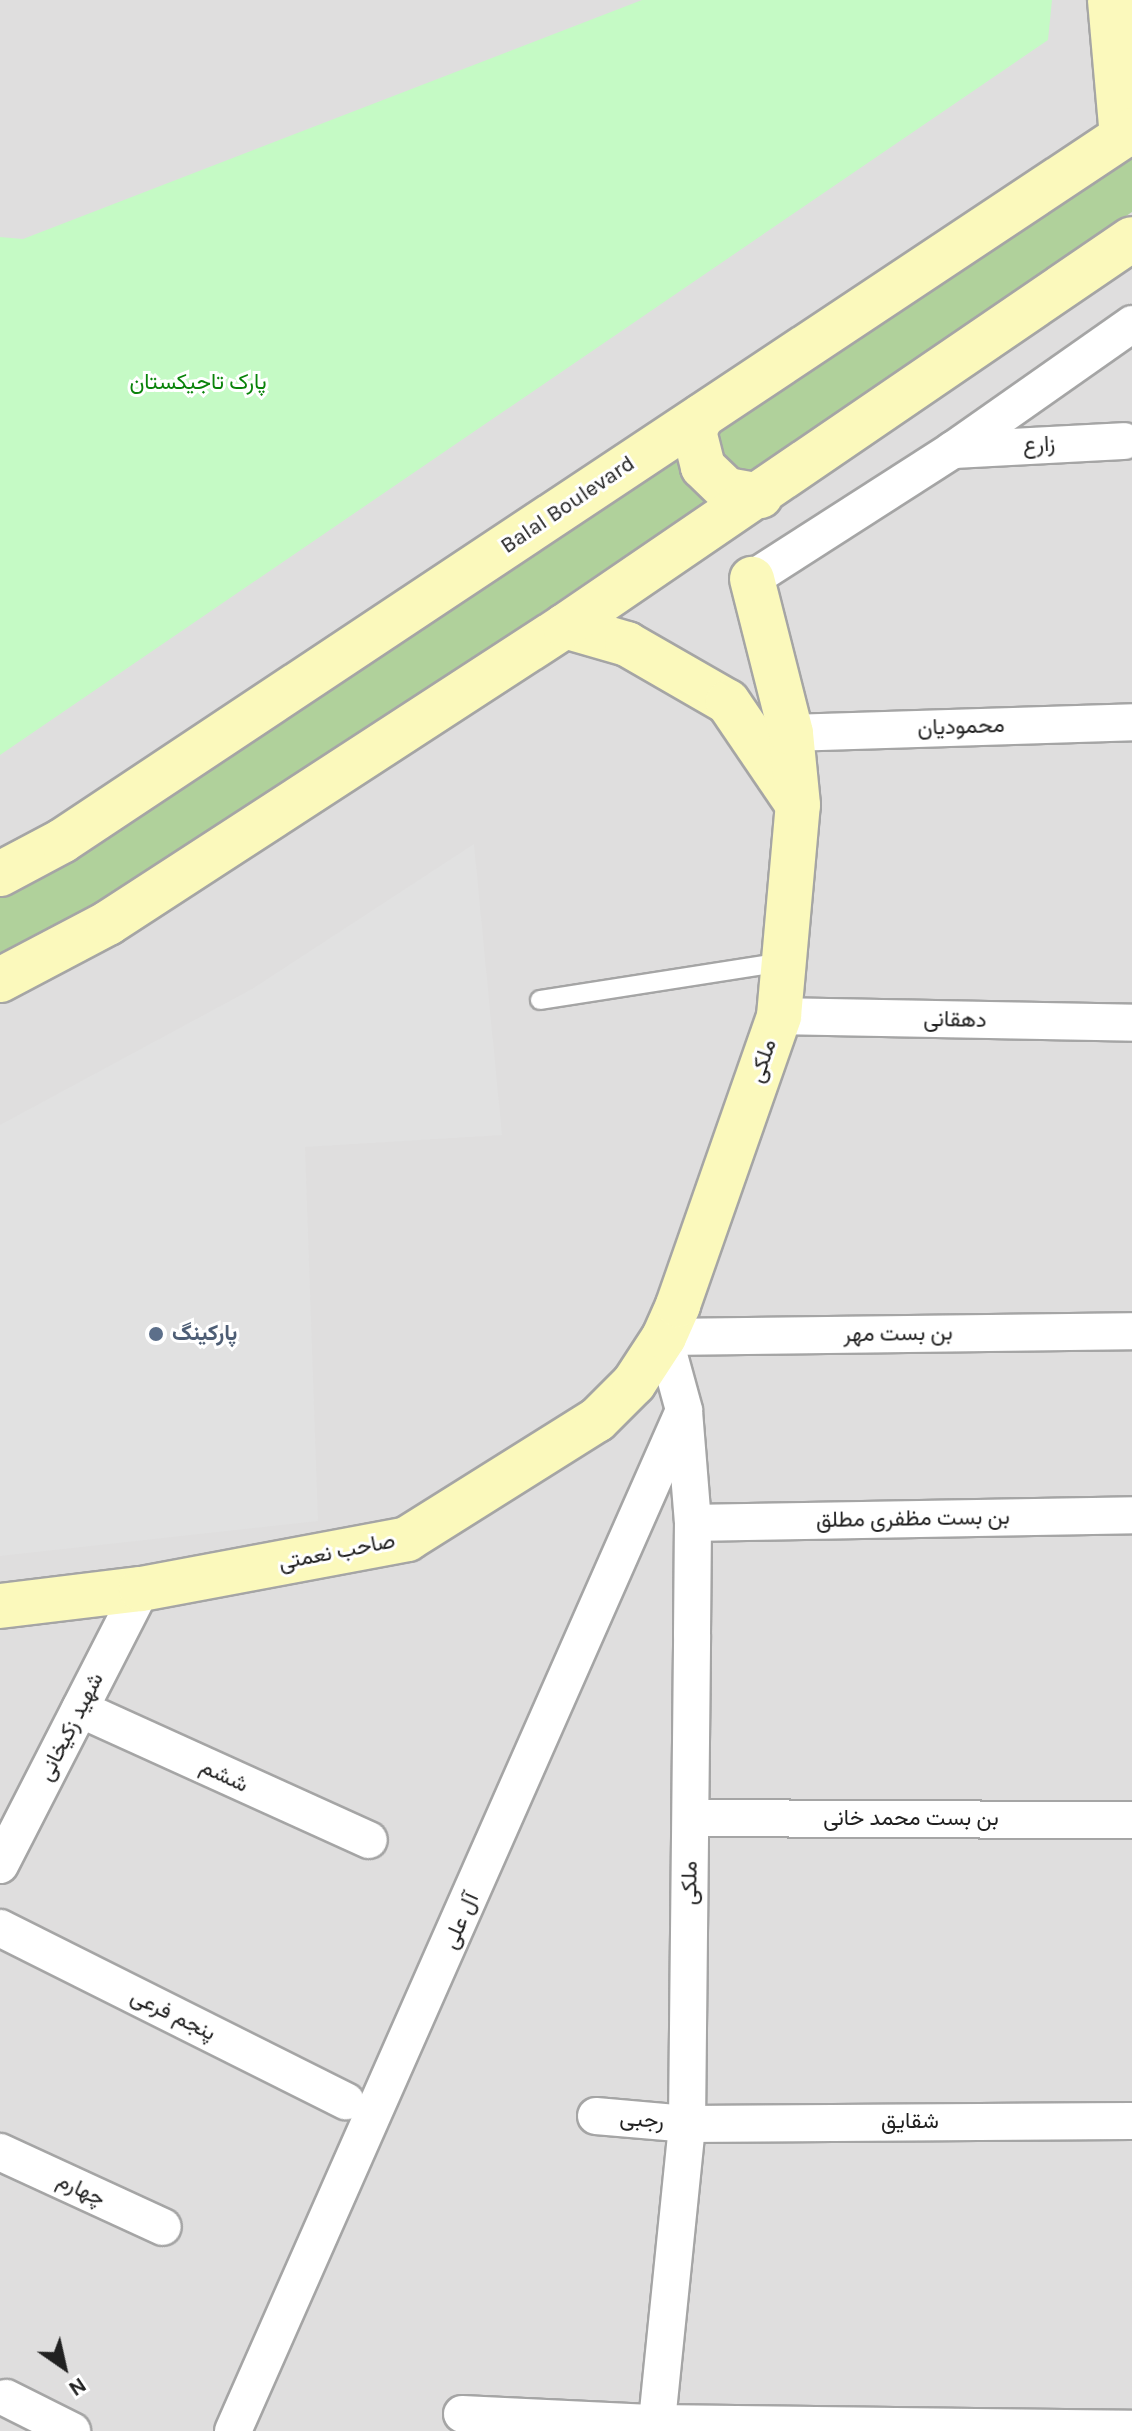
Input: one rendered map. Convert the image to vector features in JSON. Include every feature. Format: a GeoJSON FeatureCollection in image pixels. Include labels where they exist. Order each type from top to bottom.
{"type":"FeatureCollection","features":[{"type":"Feature","properties":{"kind":"main road"},"geometry":{"type":"LineString","coordinates":[[1110,0],[1127,133]]}},
{"type":"Feature","properties":{"kind":"main road","name":"Balal Boulevard"},"geometry":{"type":"LineString","coordinates":[[0,874],[62,841],[1127,133]]}},
{"type":"Feature","properties":{"kind":"main road"},"geometry":{"type":"LineString","coordinates":[[0,980],[108,923],[565,626],[760,496],[1132,239]]}},
{"type":"Feature","properties":{"kind":"main road"},"geometry":{"type":"LineString","coordinates":[[702,416],[694,431],[703,467],[727,490],[760,496]]}},
{"type":"Feature","properties":{"kind":"main road","name":"ملکی"},"geometry":{"type":"LineString","coordinates":[[671,1321],[779,1016],[798,805],[791,733],[752,579]]}},
{"type":"Feature","properties":{"kind":"main road"},"geometry":{"type":"LineString","coordinates":[[565,626],[627,644],[728,702],[798,805]]}},
{"type":"Feature","properties":{"kind":"main road","name":"صاحب نعمتی"},"geometry":{"type":"LineString","coordinates":[[0,1606],[141,1589],[407,1539],[597,1420],[634,1383],[671,1321]]}},
{"type":"Feature","properties":{"kind":"street"},"geometry":{"type":"LineString","coordinates":[[752,579],[953,450],[1132,324]]}},
{"type":"Feature","properties":{"kind":"street","name":"زارع"},"geometry":{"type":"LineString","coordinates":[[953,450],[1124,441]]}},
{"type":"Feature","properties":{"kind":"street","name":"محمودیان"},"geometry":{"type":"LineString","coordinates":[[791,733],[1132,722]]}},
{"type":"Feature","properties":{"kind":"street","name":"دهقانی"},"geometry":{"type":"LineString","coordinates":[[779,1016],[1132,1023]]}},
{"type":"Feature","properties":{"kind":"street","name":"بن بست مهر"},"geometry":{"type":"LineString","coordinates":[[671,1321],[1132,1331]]}},
{"type":"Feature","properties":{"kind":"street","name":"ملکی"},"geometry":{"type":"LineString","coordinates":[[656,2427],[687,2124],[693,1523],[684,1410],[671,1321]]}},
{"type":"Feature","properties":{"kind":"street","name":"آل علی"},"geometry":{"type":"LineString","coordinates":[[233,2431],[684,1410]]}},
{"type":"Feature","properties":{"kind":"street","name":"بن بست مظفری مطلق"},"geometry":{"type":"LineString","coordinates":[[693,1523],[1132,1515]]}},
{"type":"Feature","properties":{"kind":"street","name":"شهید زکیخانی"},"geometry":{"type":"LineString","coordinates":[[0,1865],[9,1825],[80,1709],[141,1589]]}},
{"type":"Feature","properties":{"kind":"street","name":"ششم"},"geometry":{"type":"LineString","coordinates":[[80,1709],[369,1840]]}},
{"type":"Feature","properties":{"kind":"street","name":"بن بست محمد خانی"},"geometry":{"type":"LineString","coordinates":[[691,1818],[1132,1820]]}},
{"type":"Feature","properties":{"kind":"street","name":"پنجم فرعی"},"geometry":{"type":"LineString","coordinates":[[0,1928],[346,2101]]}},
{"type":"Feature","properties":{"kind":"street","name":"رجبی"},"geometry":{"type":"LineString","coordinates":[[596,2116],[687,2124]]}},
{"type":"Feature","properties":{"kind":"street","name":"شقایق"},"geometry":{"type":"LineString","coordinates":[[687,2124],[1132,2121]]}},
{"type":"Feature","properties":{"kind":"street","name":"چهارم"},"geometry":{"type":"LineString","coordinates":[[0,2152],[163,2227]]}},
{"type":"Feature","properties":{"kind":"street"},"geometry":{"type":"LineString","coordinates":[[6,2398],[72,2431]]}},
{"type":"Feature","properties":{"kind":"street"},"geometry":{"type":"LineString","coordinates":[[462,2414],[656,2427],[1132,2429]]}},
{"type":"Feature","properties":{"kind":"lane"},"geometry":{"type":"LineString","coordinates":[[540,1000],[783,962]]}},
{"type":"Feature","properties":{"kind":"shaded area"},"geometry":{"type":"Polygon","coordinates":[[[0,0],[1132,0],[1132,2431],[0,2431],[0,0]]]}},
{"type":"Feature","properties":{"kind":"shaded area","name":"پارکینگ"},"geometry":{"type":"Polygon","coordinates":[[[474,844],[502,1135],[305,1147],[318,1521],[0,1556],[0,1125],[252,989],[474,844]]]}},
{"type":"Feature","properties":{"kind":"green space","name":"پارک تاجیکستان"},"geometry":{"type":"Polygon","coordinates":[[[642,0],[1052,0],[1048,40],[0,755],[0,237],[23,239],[642,0]]]}},
{"type":"Feature","properties":{"kind":"green space"},"geometry":{"type":"Polygon","coordinates":[[[1132,149],[1132,212],[337,751],[93,907],[0,955],[0,895],[74,858],[556,541],[1132,149]]]}},
{"type":"Feature","properties":{"kind":"place","name":"پارکینگ"},"geometry":{"type":"Point","coordinates":[156,1334]}}]}
